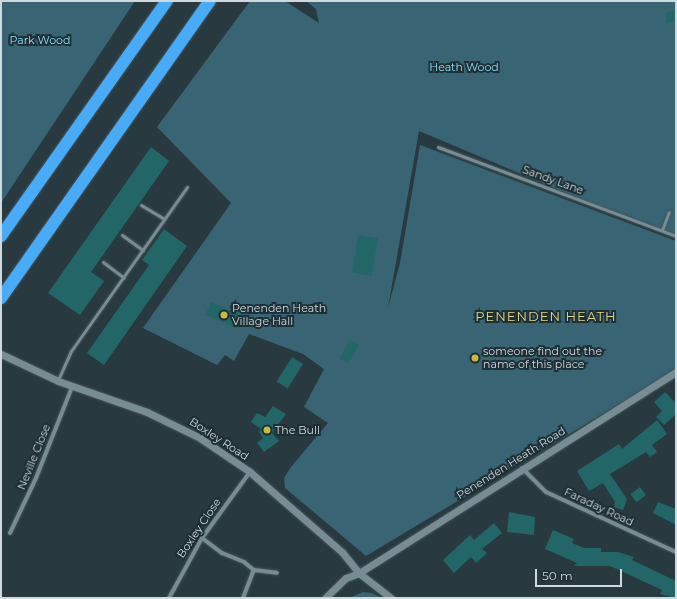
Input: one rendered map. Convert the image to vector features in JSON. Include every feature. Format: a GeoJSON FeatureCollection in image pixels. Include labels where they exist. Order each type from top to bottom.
{"type":"FeatureCollection","features":[{"type":"Feature","properties":{"kind":"highway"},"geometry":{"type":"LineString","coordinates":[[1,236],[167,1]]}},
{"type":"Feature","properties":{"kind":"highway"},"geometry":{"type":"LineString","coordinates":[[1,298],[210,1]]}},
{"type":"Feature","properties":{"kind":"street","name":"Boxley Road"},"geometry":{"type":"LineString","coordinates":[[1,354],[72,387],[147,412],[174,424],[250,472],[342,552],[359,573],[391,598]]}},
{"type":"Feature","properties":{"kind":"street","name":"Penenden Heath Road"},"geometry":{"type":"LineString","coordinates":[[325,598],[346,578],[359,573],[522,468],[676,372]]}},
{"type":"Feature","properties":{"kind":"street","name":"Neville Close"},"geometry":{"type":"LineString","coordinates":[[10,533],[36,478],[72,387]]}},
{"type":"Feature","properties":{"kind":"street","name":"Faraday Road"},"geometry":{"type":"LineString","coordinates":[[522,468],[546,492],[676,552]]}},
{"type":"Feature","properties":{"kind":"street","name":"Boxley Close"},"geometry":{"type":"LineString","coordinates":[[169,598],[202,538],[250,472]]}},
{"type":"Feature","properties":{"kind":"street"},"geometry":{"type":"LineString","coordinates":[[202,538],[222,553],[244,562],[254,570],[277,573]]}},
{"type":"Feature","properties":{"kind":"street"},"geometry":{"type":"LineString","coordinates":[[243,598],[254,570]]}},
{"type":"Feature","properties":{"kind":"lane","name":"Sandy Lane"},"geometry":{"type":"LineString","coordinates":[[438,147],[676,236]]}},
{"type":"Feature","properties":{"kind":"lane"},"geometry":{"type":"LineString","coordinates":[[58,381],[71,351],[124,278],[187,186]]}},
{"type":"Feature","properties":{"kind":"lane"},"geometry":{"type":"LineString","coordinates":[[142,205],[164,219]]}},
{"type":"Feature","properties":{"kind":"lane"},"geometry":{"type":"LineString","coordinates":[[662,230],[669,212]]}},
{"type":"Feature","properties":{"kind":"lane"},"geometry":{"type":"LineString","coordinates":[[122,235],[143,250]]}},
{"type":"Feature","properties":{"kind":"lane"},"geometry":{"type":"LineString","coordinates":[[103,262],[124,278]]}},
{"type":"Feature","properties":{"kind":"green space","name":"Park Wood"},"geometry":{"type":"Polygon","coordinates":[[[1,1],[135,1],[1,203],[1,1]]]}},
{"type":"Feature","properties":{"kind":"green space","name":"Heath Wood"},"geometry":{"type":"Polygon","coordinates":[[[250,1],[285,1],[319,23],[316,9],[306,1],[676,1],[676,239],[419,131],[388,308],[400,263],[420,145],[676,241],[676,370],[366,556],[285,488],[284,478],[291,467],[328,423],[304,407],[324,369],[303,354],[249,334],[234,361],[225,355],[217,365],[143,328],[231,203],[157,127],[250,1]]]}},
{"type":"Feature","properties":{"kind":"green space"},"geometry":{"type":"Polygon","coordinates":[[[363,592],[372,593],[382,598],[349,598],[363,592]]]}},
{"type":"Feature","properties":{"kind":"building"},"geometry":{"type":"Polygon","coordinates":[[[676,10],[676,21],[667,23],[665,13],[676,10]]]}},
{"type":"Feature","properties":{"kind":"building"},"geometry":{"type":"Polygon","coordinates":[[[151,147],[169,161],[91,272],[104,281],[80,315],[48,293],[151,147]]]}},
{"type":"Feature","properties":{"kind":"building"},"geometry":{"type":"Polygon","coordinates":[[[164,229],[187,246],[104,365],[87,353],[149,265],[142,260],[164,229]]]}},
{"type":"Feature","properties":{"kind":"building"},"geometry":{"type":"Polygon","coordinates":[[[358,235],[378,238],[372,276],[352,273],[358,235]]]}},
{"type":"Feature","properties":{"kind":"building","name":"Penenden Heath Village Hall"},"geometry":{"type":"Polygon","coordinates":[[[211,302],[242,315],[237,328],[206,315],[211,302]]]}},
{"type":"Feature","properties":{"kind":"building"},"geometry":{"type":"Polygon","coordinates":[[[350,340],[359,345],[349,363],[340,358],[350,340]]]}},
{"type":"Feature","properties":{"kind":"building"},"geometry":{"type":"Polygon","coordinates":[[[292,357],[303,364],[288,388],[277,382],[292,357]]]}},
{"type":"Feature","properties":{"kind":"building"},"geometry":{"type":"Polygon","coordinates":[[[665,392],[676,403],[676,414],[664,425],[656,417],[662,411],[654,402],[665,392]]]}},
{"type":"Feature","properties":{"kind":"building","name":"The Bull"},"geometry":{"type":"Polygon","coordinates":[[[273,406],[286,414],[272,433],[279,441],[264,452],[257,443],[263,438],[259,432],[261,429],[251,422],[257,413],[265,417],[273,406]]]}},
{"type":"Feature","properties":{"kind":"building"},"geometry":{"type":"Polygon","coordinates":[[[657,420],[667,434],[652,445],[657,452],[650,457],[646,452],[610,474],[627,499],[623,510],[614,507],[615,502],[603,483],[589,491],[577,471],[619,444],[622,449],[657,420]]]}},
{"type":"Feature","properties":{"kind":"building"},"geometry":{"type":"Polygon","coordinates":[[[640,487],[646,495],[636,502],[630,494],[640,487]]]}},
{"type":"Feature","properties":{"kind":"building"},"geometry":{"type":"Polygon","coordinates":[[[658,502],[676,509],[676,525],[653,513],[658,502]]]}},
{"type":"Feature","properties":{"kind":"building"},"geometry":{"type":"Polygon","coordinates":[[[509,512],[535,517],[534,535],[507,532],[509,512]]]}},
{"type":"Feature","properties":{"kind":"building"},"geometry":{"type":"Polygon","coordinates":[[[494,523],[502,533],[482,549],[487,553],[476,563],[471,557],[454,573],[443,560],[470,535],[474,540],[494,523]]]}},
{"type":"Feature","properties":{"kind":"building"},"geometry":{"type":"Polygon","coordinates":[[[553,530],[574,539],[572,543],[584,548],[601,548],[601,552],[618,552],[634,557],[632,560],[676,581],[676,598],[660,594],[662,590],[610,566],[574,566],[577,563],[545,549],[553,530]]]}},
{"type":"Feature","properties":{"kind":"place","name":"Penenden Heath Village Hall"},"geometry":{"type":"Point","coordinates":[224,315]}},
{"type":"Feature","properties":{"kind":"place","name":"someone find out the name of this place"},"geometry":{"type":"Point","coordinates":[475,358]}},
{"type":"Feature","properties":{"kind":"place","name":"The Bull"},"geometry":{"type":"Point","coordinates":[267,430]}},
{"type":"Feature","properties":{"kind":"district","name":"PENENDEN HEATH"},"geometry":{"type":"Point","coordinates":[546,316]}}]}
